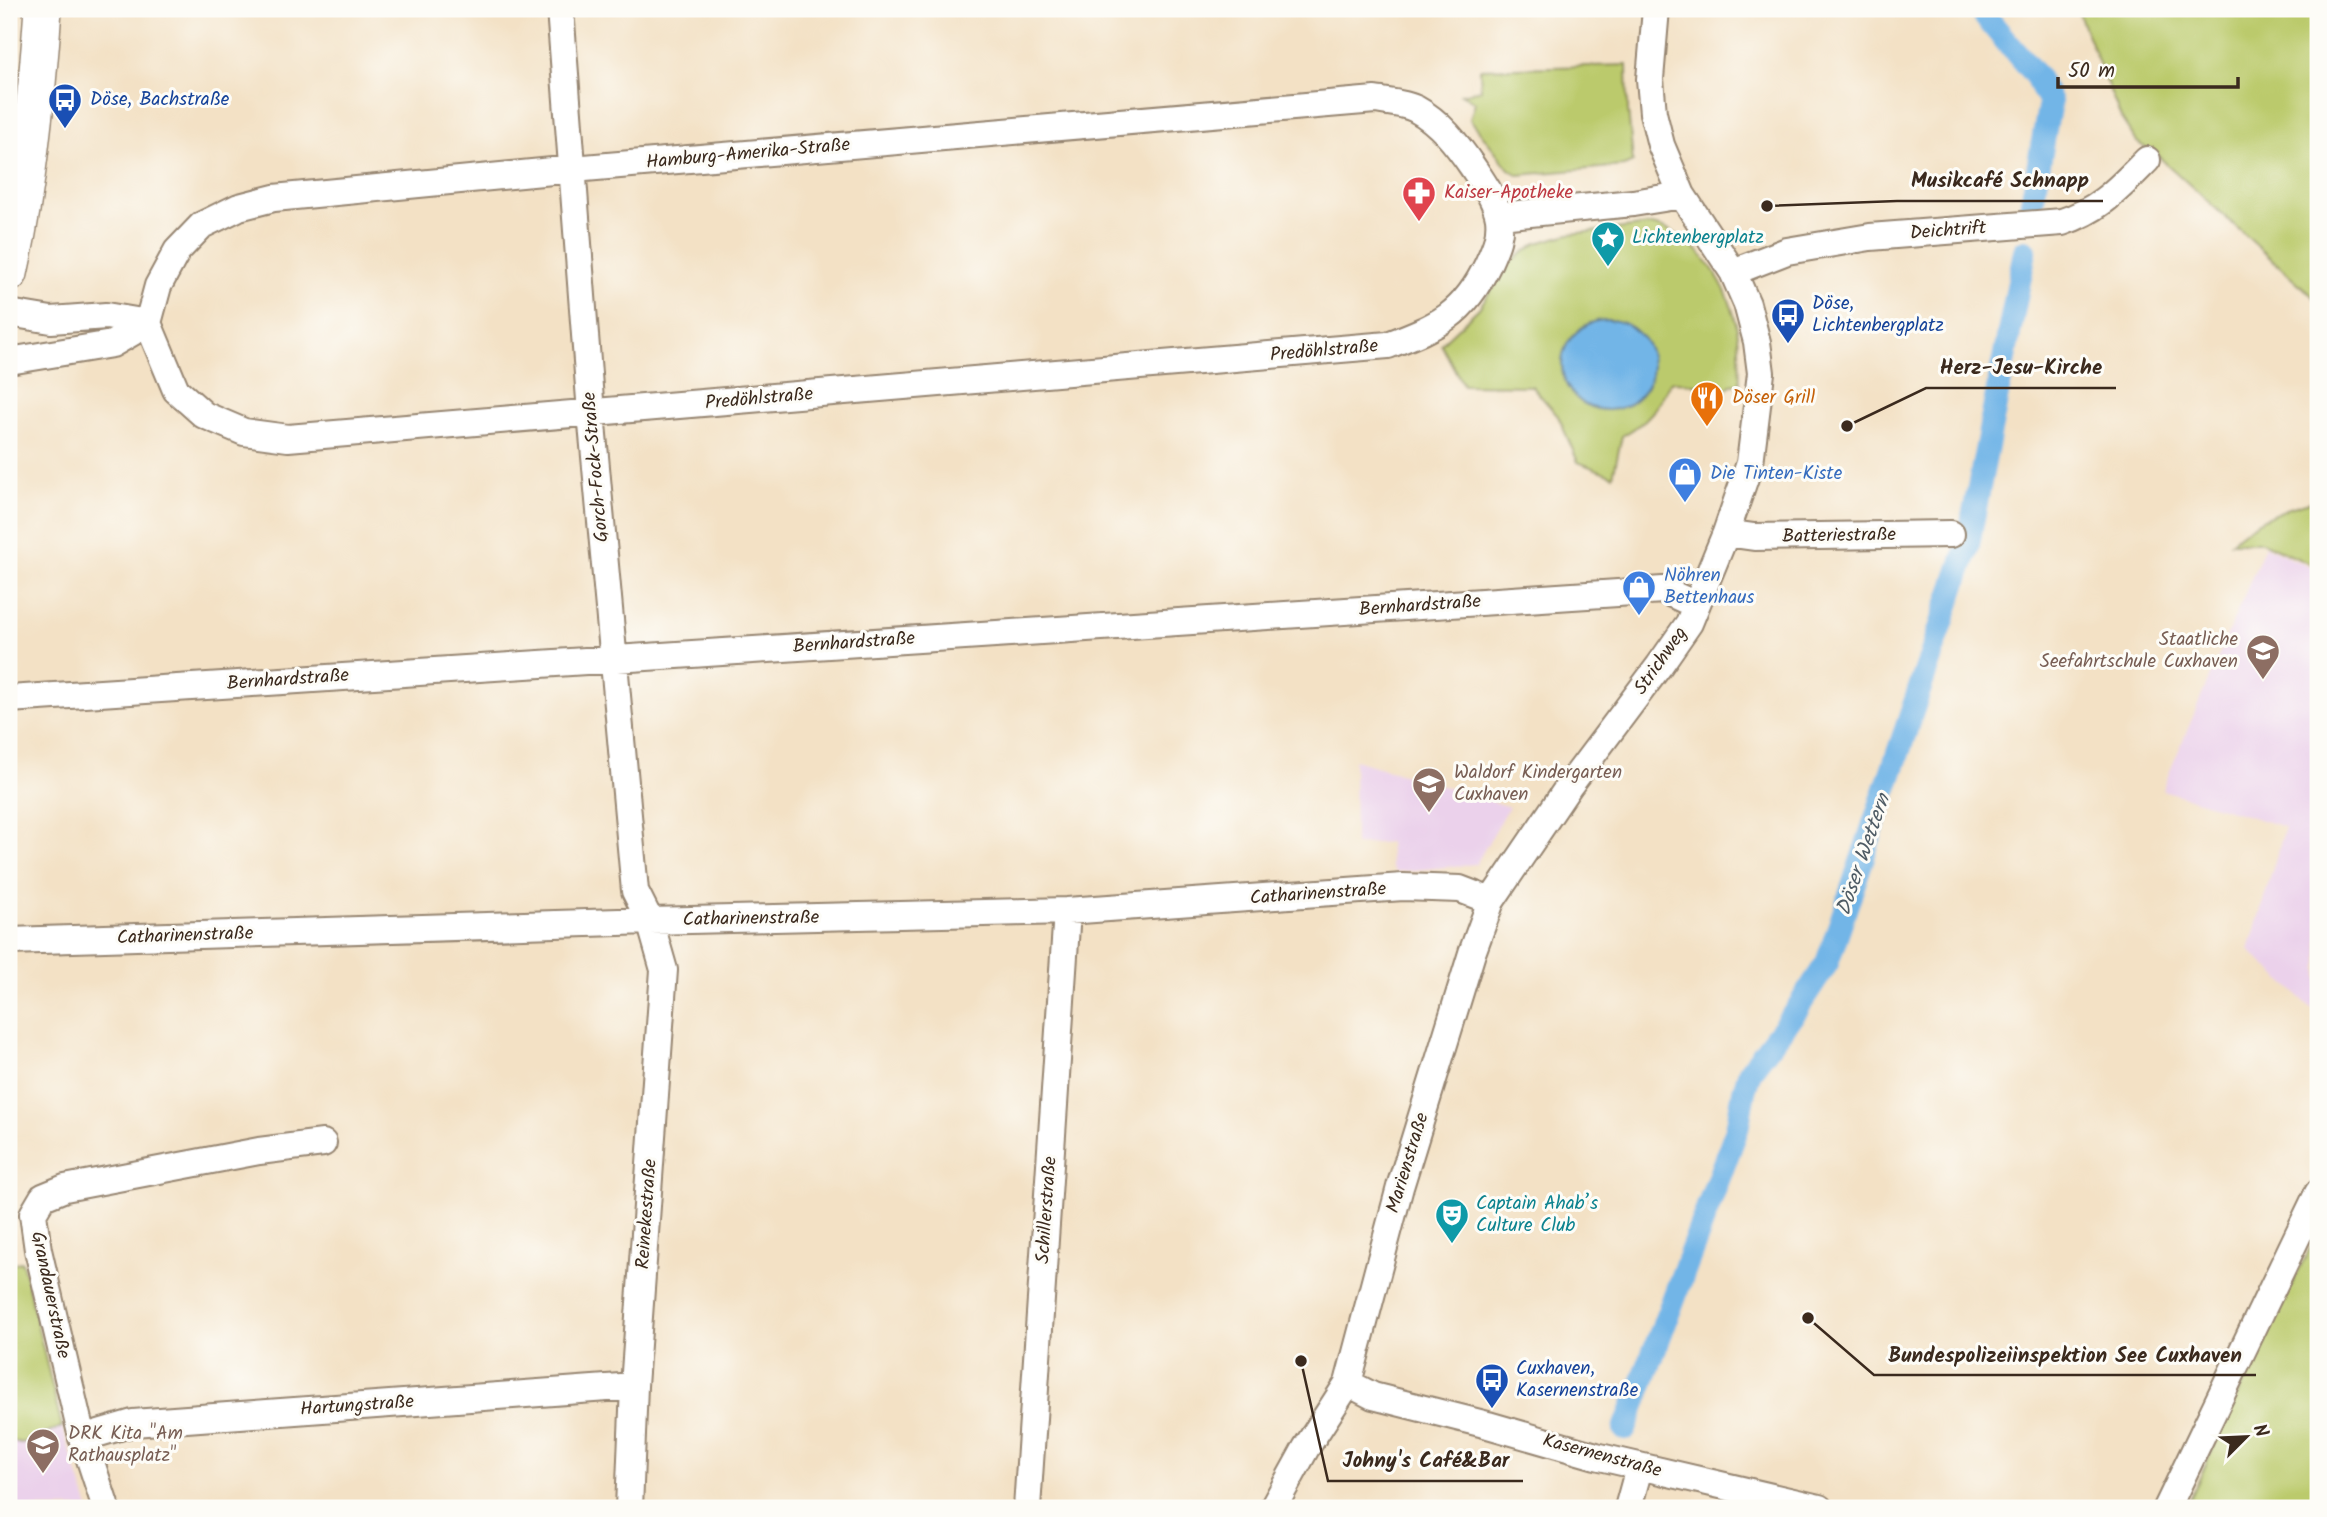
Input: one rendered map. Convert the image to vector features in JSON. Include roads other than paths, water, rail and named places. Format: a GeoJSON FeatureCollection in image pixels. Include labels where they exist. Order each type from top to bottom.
{"type":"FeatureCollection","features":[{"type":"Feature","properties":{"kind":"street"},"geometry":{"type":"LineString","coordinates":[[13,256],[18,157],[38,77],[43,9]]}},
{"type":"Feature","properties":{"kind":"street","name":"Gorch-Fock-Straße"},"geometry":{"type":"LineString","coordinates":[[560,9],[591,413],[635,891],[650,921]]}},
{"type":"Feature","properties":{"kind":"street","name":"Strichweg"},"geometry":{"type":"LineString","coordinates":[[1546,819],[1660,666],[1689,622],[1726,533],[1750,463],[1761,373],[1757,342],[1747,304],[1733,272],[1682,195],[1661,145],[1653,113],[1650,79],[1656,9]]}},
{"type":"Feature","properties":{"kind":"street","name":"Hamburg-Amerika-Straße"},"geometry":{"type":"LineString","coordinates":[[148,323],[158,286],[177,251],[202,225],[239,207],[274,198],[573,169],[1375,100],[1415,108],[1441,127],[1458,146],[1488,190],[1499,216]]}},
{"type":"Feature","properties":{"kind":"street","name":"Deichtrift"},"geometry":{"type":"LineString","coordinates":[[1733,272],[1787,251],[1870,237],[2062,222],[2085,215],[2111,196],[2147,160]]}},
{"type":"Feature","properties":{"kind":"street"},"geometry":{"type":"LineString","coordinates":[[1499,216],[1640,203],[1682,195]]}},
{"type":"Feature","properties":{"kind":"street","name":"Predöhlstraße"},"geometry":{"type":"LineString","coordinates":[[148,323],[176,390],[204,415],[244,432],[288,438],[1388,345],[1429,330],[1457,311],[1477,287],[1499,240],[1499,216]]}},
{"type":"Feature","properties":{"kind":"street"},"geometry":{"type":"LineString","coordinates":[[9,313],[51,320],[106,316],[148,323]]}},
{"type":"Feature","properties":{"kind":"street"},"geometry":{"type":"LineString","coordinates":[[9,361],[112,344],[148,323]]}},
{"type":"Feature","properties":{"kind":"street","name":"Batteriestraße"},"geometry":{"type":"LineString","coordinates":[[1726,533],[1754,537],[1951,534]]}},
{"type":"Feature","properties":{"kind":"street","name":"Bernhardstraße"},"geometry":{"type":"LineString","coordinates":[[9,699],[1662,590],[1696,605]]}},
{"type":"Feature","properties":{"kind":"street","name":"Marienstraße"},"geometry":{"type":"LineString","coordinates":[[1273,1508],[1348,1383],[1400,1187],[1472,953],[1491,901],[1546,819]]}},
{"type":"Feature","properties":{"kind":"street","name":"Catharinenstraße"},"geometry":{"type":"LineString","coordinates":[[9,941],[1067,911],[1403,887],[1460,889],[1491,901]]}},
{"type":"Feature","properties":{"kind":"street","name":"Schillerstraße"},"geometry":{"type":"LineString","coordinates":[[1027,1508],[1067,911]]}},
{"type":"Feature","properties":{"kind":"street","name":"Reinekestraße"},"geometry":{"type":"LineString","coordinates":[[629,1508],[634,1386],[664,970],[650,921]]}},
{"type":"Feature","properties":{"kind":"street","name":"Grandauerstraße"},"geometry":{"type":"LineString","coordinates":[[106,1508],[82,1438],[38,1250],[33,1214],[43,1197],[65,1188],[259,1151],[323,1143]]}},
{"type":"Feature","properties":{"kind":"street"},"geometry":{"type":"LineString","coordinates":[[2167,1508],[2318,1193]]}},
{"type":"Feature","properties":{"kind":"street","name":"Kasernenstraße"},"geometry":{"type":"LineString","coordinates":[[1348,1383],[1373,1396],[1639,1468],[1819,1508]]}},
{"type":"Feature","properties":{"kind":"street","name":"Hartungstraße"},"geometry":{"type":"LineString","coordinates":[[82,1438],[133,1423],[634,1386]]}},
{"type":"Feature","properties":{"kind":"street"},"geometry":{"type":"LineString","coordinates":[[1628,1508],[1639,1468]]}},
{"type":"Feature","properties":{"kind":"water"},"geometry":{"type":"Polygon","coordinates":[[[1607,320],[1624,323],[1639,333],[1649,348],[1652,365],[1649,382],[1639,397],[1624,407],[1607,410],[1590,407],[1575,397],[1565,382],[1562,365],[1565,348],[1575,333],[1590,323],[1607,320]]]}},
{"type":"Feature","properties":{"kind":"waterway","name":"Döser Wettern"},"geometry":{"type":"LineString","coordinates":[[1982,9],[1984,15],[2036,76],[2050,102],[2031,208]]}},
{"type":"Feature","properties":{"kind":"waterway","name":"Döser Wettern"},"geometry":{"type":"LineString","coordinates":[[1625,1429],[1737,1129],[1750,1071],[1795,1012],[1827,963],[1967,549],[2025,251]]}},
{"type":"Feature","properties":{"kind":"place","name":"Döse, Bachstraße"},"geometry":{"type":"Point","coordinates":[65,130]}},
{"type":"Feature","properties":{"kind":"place","name":"Musikcafé Schnapp"},"geometry":{"type":"Point","coordinates":[1767,206]}},
{"type":"Feature","properties":{"kind":"place","name":"Kaiser-Apotheke"},"geometry":{"type":"Point","coordinates":[1419,223]}},
{"type":"Feature","properties":{"kind":"place","name":"Lichtenbergplatz"},"geometry":{"type":"Point","coordinates":[1608,268]}},
{"type":"Feature","properties":{"kind":"place","name":"Döse, Lichtenbergplatz"},"geometry":{"type":"Point","coordinates":[1788,345]}},
{"type":"Feature","properties":{"kind":"place","name":"Herz-Jesu-Kirche"},"geometry":{"type":"Point","coordinates":[1847,426]}},
{"type":"Feature","properties":{"kind":"place","name":"Döser Grill"},"geometry":{"type":"Point","coordinates":[1707,428]}},
{"type":"Feature","properties":{"kind":"place","name":"Die Tinten-Kiste"},"geometry":{"type":"Point","coordinates":[1685,504]}},
{"type":"Feature","properties":{"kind":"place","name":"Nöhren Bettenhaus"},"geometry":{"type":"Point","coordinates":[1639,617]}},
{"type":"Feature","properties":{"kind":"place","name":"Staatliche Seefahrtschule Cuxhaven"},"geometry":{"type":"Point","coordinates":[2263,681]}},
{"type":"Feature","properties":{"kind":"place","name":"Waldorf Kindergarten Cuxhaven"},"geometry":{"type":"Point","coordinates":[1429,814]}},
{"type":"Feature","properties":{"kind":"place","name":"Captain Ahab’s Culture Club"},"geometry":{"type":"Point","coordinates":[1452,1245]}},
{"type":"Feature","properties":{"kind":"place","name":"Bundespolizeiinspektion See Cuxhaven"},"geometry":{"type":"Point","coordinates":[1808,1318]}},
{"type":"Feature","properties":{"kind":"place","name":"Johny's Café&Bar"},"geometry":{"type":"Point","coordinates":[1301,1361]}},
{"type":"Feature","properties":{"kind":"place","name":"Cuxhaven, Kasernenstraße"},"geometry":{"type":"Point","coordinates":[1492,1410]}},
{"type":"Feature","properties":{"kind":"place","name":"DRK Kita \"Am Rathausplatz\""},"geometry":{"type":"Point","coordinates":[43,1475]}}]}
